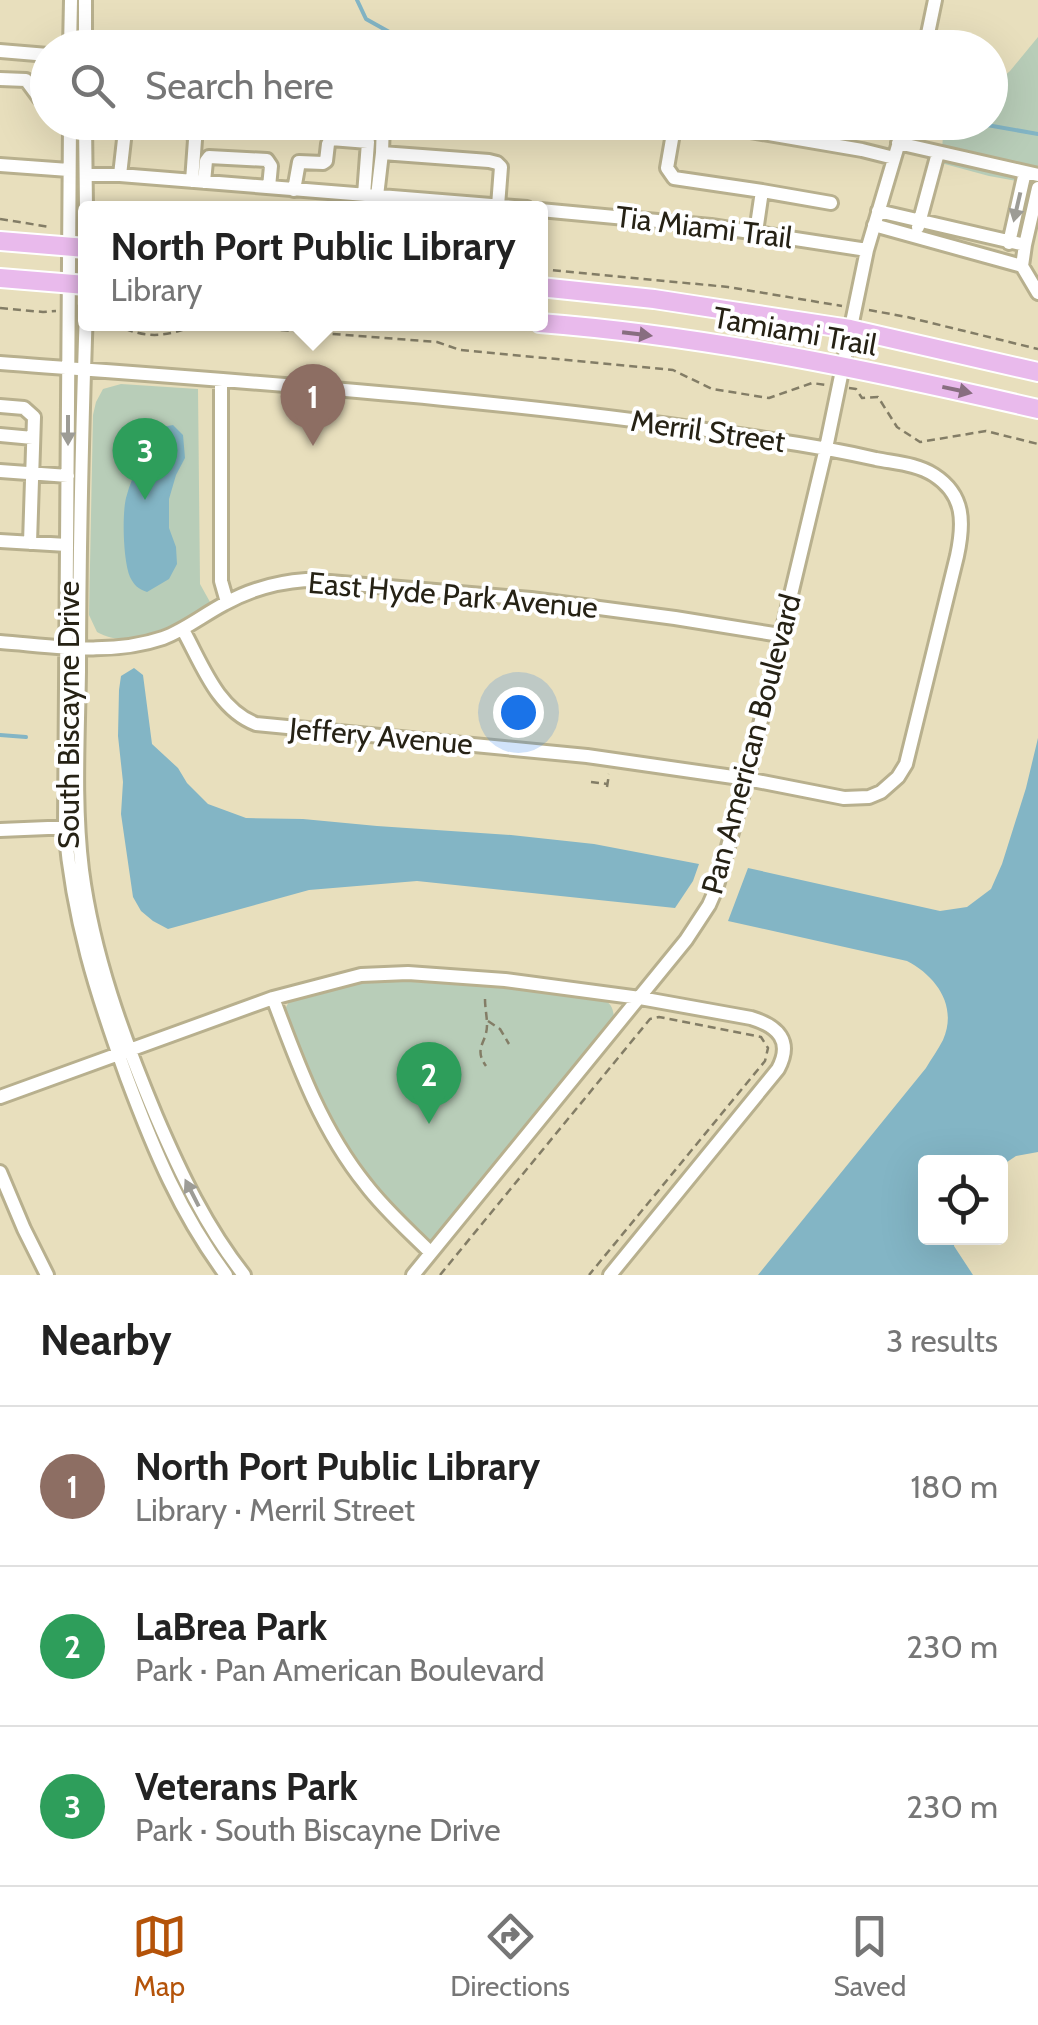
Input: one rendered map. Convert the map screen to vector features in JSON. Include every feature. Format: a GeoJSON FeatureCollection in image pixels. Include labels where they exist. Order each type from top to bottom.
{"type":"FeatureCollection","features":[{"type":"Feature","properties":{"kind":"main road"},"geometry":{"type":"LineString","coordinates":[[0,241],[77,247]]}},
{"type":"Feature","properties":{"kind":"main road"},"geometry":{"type":"LineString","coordinates":[[0,278],[77,284]]}},
{"type":"Feature","properties":{"kind":"main road","name":"Tamiami Trail"},"geometry":{"type":"LineString","coordinates":[[548,288],[850,329],[1038,372]]}},
{"type":"Feature","properties":{"kind":"main road","name":"Tamiami Trail"},"geometry":{"type":"LineString","coordinates":[[548,324],[739,348],[1038,409]]}},
{"type":"Feature","properties":{"kind":"street"},"geometry":{"type":"LineString","coordinates":[[70,0],[70,30]]}},
{"type":"Feature","properties":{"kind":"street"},"geometry":{"type":"LineString","coordinates":[[85,0],[85,30]]}},
{"type":"Feature","properties":{"kind":"street"},"geometry":{"type":"LineString","coordinates":[[928,30],[935,0]]}},
{"type":"Feature","properties":{"kind":"street"},"geometry":{"type":"LineString","coordinates":[[0,51],[30,53]]}},
{"type":"Feature","properties":{"kind":"street"},"geometry":{"type":"LineString","coordinates":[[0,79],[26,80],[30,85]]}},
{"type":"Feature","properties":{"kind":"street","name":"South Biscayne Drive"},"geometry":{"type":"LineString","coordinates":[[70,140],[77,247],[68,368],[66,545],[72,648]]}},
{"type":"Feature","properties":{"kind":"street"},"geometry":{"type":"LineString","coordinates":[[85,140],[86,201]]}},
{"type":"Feature","properties":{"kind":"street"},"geometry":{"type":"LineString","coordinates":[[120,175],[124,140]]}},
{"type":"Feature","properties":{"kind":"street"},"geometry":{"type":"LineString","coordinates":[[195,140],[198,182]]}},
{"type":"Feature","properties":{"kind":"street"},"geometry":{"type":"LineString","coordinates":[[294,190],[299,162],[323,164],[330,140]]}},
{"type":"Feature","properties":{"kind":"street"},"geometry":{"type":"LineString","coordinates":[[340,140],[368,142],[370,196]]}},
{"type":"Feature","properties":{"kind":"street"},"geometry":{"type":"LineString","coordinates":[[370,196],[383,140]]}},
{"type":"Feature","properties":{"kind":"street"},"geometry":{"type":"LineString","coordinates":[[672,140],[667,168],[674,178],[831,203]]}},
{"type":"Feature","properties":{"kind":"street"},"geometry":{"type":"LineString","coordinates":[[803,140],[862,150],[938,152],[1032,173],[1009,243]]}},
{"type":"Feature","properties":{"kind":"street","name":"Pan American Boulevard"},"geometry":{"type":"LineString","coordinates":[[413,1275],[640,998],[709,905],[723,870],[747,779],[826,448],[866,250],[899,140]]}},
{"type":"Feature","properties":{"kind":"street"},"geometry":{"type":"LineString","coordinates":[[916,236],[938,152]]}},
{"type":"Feature","properties":{"kind":"street"},"geometry":{"type":"LineString","coordinates":[[382,155],[496,163],[501,167],[498,201]]}},
{"type":"Feature","properties":{"kind":"street"},"geometry":{"type":"LineString","coordinates":[[198,182],[210,157],[243,157],[267,160],[271,166],[270,188]]}},
{"type":"Feature","properties":{"kind":"street"},"geometry":{"type":"LineString","coordinates":[[0,166],[70,170]]}},
{"type":"Feature","properties":{"kind":"street"},"geometry":{"type":"LineString","coordinates":[[86,175],[434,201]]}},
{"type":"Feature","properties":{"kind":"street"},"geometry":{"type":"LineString","coordinates":[[1038,188],[1022,266],[1038,294]]}},
{"type":"Feature","properties":{"kind":"street"},"geometry":{"type":"LineString","coordinates":[[756,232],[762,191]]}},
{"type":"Feature","properties":{"kind":"street","name":"Tia Miami Trail"},"geometry":{"type":"LineString","coordinates":[[548,211],[756,232],[866,250]]}},
{"type":"Feature","properties":{"kind":"street"},"geometry":{"type":"LineString","coordinates":[[876,218],[920,221],[1025,246]]}},
{"type":"Feature","properties":{"kind":"street"},"geometry":{"type":"LineString","coordinates":[[876,218],[916,236],[1022,266]]}},
{"type":"Feature","properties":{"kind":"street"},"geometry":{"type":"LineString","coordinates":[[978,254],[982,237]]}},
{"type":"Feature","properties":{"kind":"street","name":"South Biscayne Drive"},"geometry":{"type":"LineString","coordinates":[[85,331],[72,648],[70,878],[92,981],[193,1196],[244,1275]]}},
{"type":"Feature","properties":{"kind":"street","name":"Merril Street"},"geometry":{"type":"LineString","coordinates":[[0,363],[648,421],[826,448],[916,467],[945,483],[954,493],[961,512],[962,534],[906,764],[890,786],[870,797],[844,798],[747,779]]}},
{"type":"Feature","properties":{"kind":"street"},"geometry":{"type":"LineString","coordinates":[[221,380],[221,581],[227,602]]}},
{"type":"Feature","properties":{"kind":"street"},"geometry":{"type":"LineString","coordinates":[[0,406],[24,408],[34,417],[30,543]]}},
{"type":"Feature","properties":{"kind":"street"},"geometry":{"type":"LineString","coordinates":[[0,434],[33,438]]}},
{"type":"Feature","properties":{"kind":"street"},"geometry":{"type":"LineString","coordinates":[[0,471],[68,476]]}},
{"type":"Feature","properties":{"kind":"street"},"geometry":{"type":"LineString","coordinates":[[0,542],[66,545]]}},
{"type":"Feature","properties":{"kind":"street","name":"East Hyde Park Avenue"},"geometry":{"type":"LineString","coordinates":[[0,642],[72,648],[124,647],[182,630],[250,592],[279,583],[320,581],[566,603],[780,635]]}},
{"type":"Feature","properties":{"kind":"street","name":"Jeffery Avenue"},"geometry":{"type":"LineString","coordinates":[[182,630],[220,698],[256,724],[549,751],[747,779]]}},
{"type":"Feature","properties":{"kind":"street"},"geometry":{"type":"LineString","coordinates":[[0,830],[72,827]]}},
{"type":"Feature","properties":{"kind":"street"},"geometry":{"type":"LineString","coordinates":[[0,1096],[273,998],[361,975],[408,972],[505,980],[640,998],[757,1020],[772,1028],[780,1036],[784,1054],[778,1069],[610,1275]]}},
{"type":"Feature","properties":{"kind":"street"},"geometry":{"type":"LineString","coordinates":[[273,998],[312,1098],[344,1156],[378,1200],[431,1252]]}},
{"type":"Feature","properties":{"kind":"street","name":"South Biscayne Drive"},"geometry":{"type":"LineString","coordinates":[[124,1051],[150,1141],[173,1192],[226,1275]]}},
{"type":"Feature","properties":{"kind":"street"},"geometry":{"type":"LineString","coordinates":[[0,1172],[47,1275]]}},
{"type":"Feature","properties":{"kind":"path"},"geometry":{"type":"LineString","coordinates":[[0,219],[50,226]]}},
{"type":"Feature","properties":{"kind":"path"},"geometry":{"type":"LineString","coordinates":[[548,270],[728,287],[907,317],[1038,348]]}},
{"type":"Feature","properties":{"kind":"path"},"geometry":{"type":"LineString","coordinates":[[0,308],[56,310]]}},
{"type":"Feature","properties":{"kind":"path"},"geometry":{"type":"LineString","coordinates":[[129,331],[152,335],[181,331]]}},
{"type":"Feature","properties":{"kind":"path"},"geometry":{"type":"LineString","coordinates":[[293,331],[437,342],[460,350],[673,370],[712,389],[769,398],[812,383],[838,386],[856,389],[862,398],[878,397],[897,427],[920,442],[986,432],[1038,444]]}},
{"type":"Feature","properties":{"kind":"path"},"geometry":{"type":"LineString","coordinates":[[592,782],[607,786],[609,772]]}},
{"type":"Feature","properties":{"kind":"path"},"geometry":{"type":"LineString","coordinates":[[486,999],[487,1029],[480,1049],[486,1066]]}},
{"type":"Feature","properties":{"kind":"path"},"geometry":{"type":"LineString","coordinates":[[440,1275],[650,1019],[761,1037],[768,1048],[765,1060],[589,1275]]}},
{"type":"Feature","properties":{"kind":"path"},"geometry":{"type":"LineString","coordinates":[[486,1020],[500,1029],[509,1044]]}},
{"type":"Feature","properties":{"kind":"green space"},"geometry":{"type":"Polygon","coordinates":[[[1038,37],[1038,185],[941,163],[943,140],[1008,140],[1010,71],[1038,37]]]}},
{"type":"Feature","properties":{"kind":"green space"},"geometry":{"type":"Polygon","coordinates":[[[121,384],[198,389],[200,584],[210,602],[170,627],[126,639],[97,632],[89,615],[93,415],[103,389],[121,384]]]}},
{"type":"Feature","properties":{"kind":"green space"},"geometry":{"type":"Polygon","coordinates":[[[360,981],[523,989],[600,999],[609,1003],[614,1013],[429,1240],[373,1183],[336,1134],[286,1015],[291,998],[360,981]]]}},
{"type":"Feature","properties":{"kind":"water"},"geometry":{"type":"Polygon","coordinates":[[[173,425],[183,435],[185,458],[169,499],[169,528],[177,564],[169,579],[147,592],[135,584],[128,569],[124,538],[126,498],[145,452],[162,427],[173,425]]]}},
{"type":"Feature","properties":{"kind":"water"},"geometry":{"type":"Polygon","coordinates":[[[134,668],[143,675],[152,744],[208,804],[246,818],[303,819],[594,844],[699,864],[693,881],[675,908],[417,881],[309,890],[168,929],[141,911],[133,897],[121,814],[119,690],[121,676],[134,668]]]}},
{"type":"Feature","properties":{"kind":"water"},"geometry":{"type":"Polygon","coordinates":[[[1038,738],[1038,1152],[1008,1161],[1008,1155],[918,1155],[918,1245],[954,1245],[973,1275],[758,1275],[926,1068],[943,1040],[948,1015],[942,993],[927,975],[907,961],[728,921],[748,868],[940,911],[967,907],[991,889],[1026,788],[1038,738]]]}},
{"type":"Feature","properties":{"kind":"waterway"},"geometry":{"type":"LineString","coordinates":[[357,0],[366,19],[386,30]]}},
{"type":"Feature","properties":{"kind":"waterway"},"geometry":{"type":"LineString","coordinates":[[1008,129],[1038,134]]}},
{"type":"Feature","properties":{"kind":"waterway"},"geometry":{"type":"LineString","coordinates":[[0,735],[26,737]]}},
{"type":"Feature","properties":{"kind":"place","name":"North Port Public Library"},"geometry":{"type":"Point","coordinates":[313,446]}},
{"type":"Feature","properties":{"kind":"place","name":"Veterans Park"},"geometry":{"type":"Point","coordinates":[145,500]}},
{"type":"Feature","properties":{"kind":"place","name":"LaBrea Park"},"geometry":{"type":"Point","coordinates":[429,1124]}}]}
